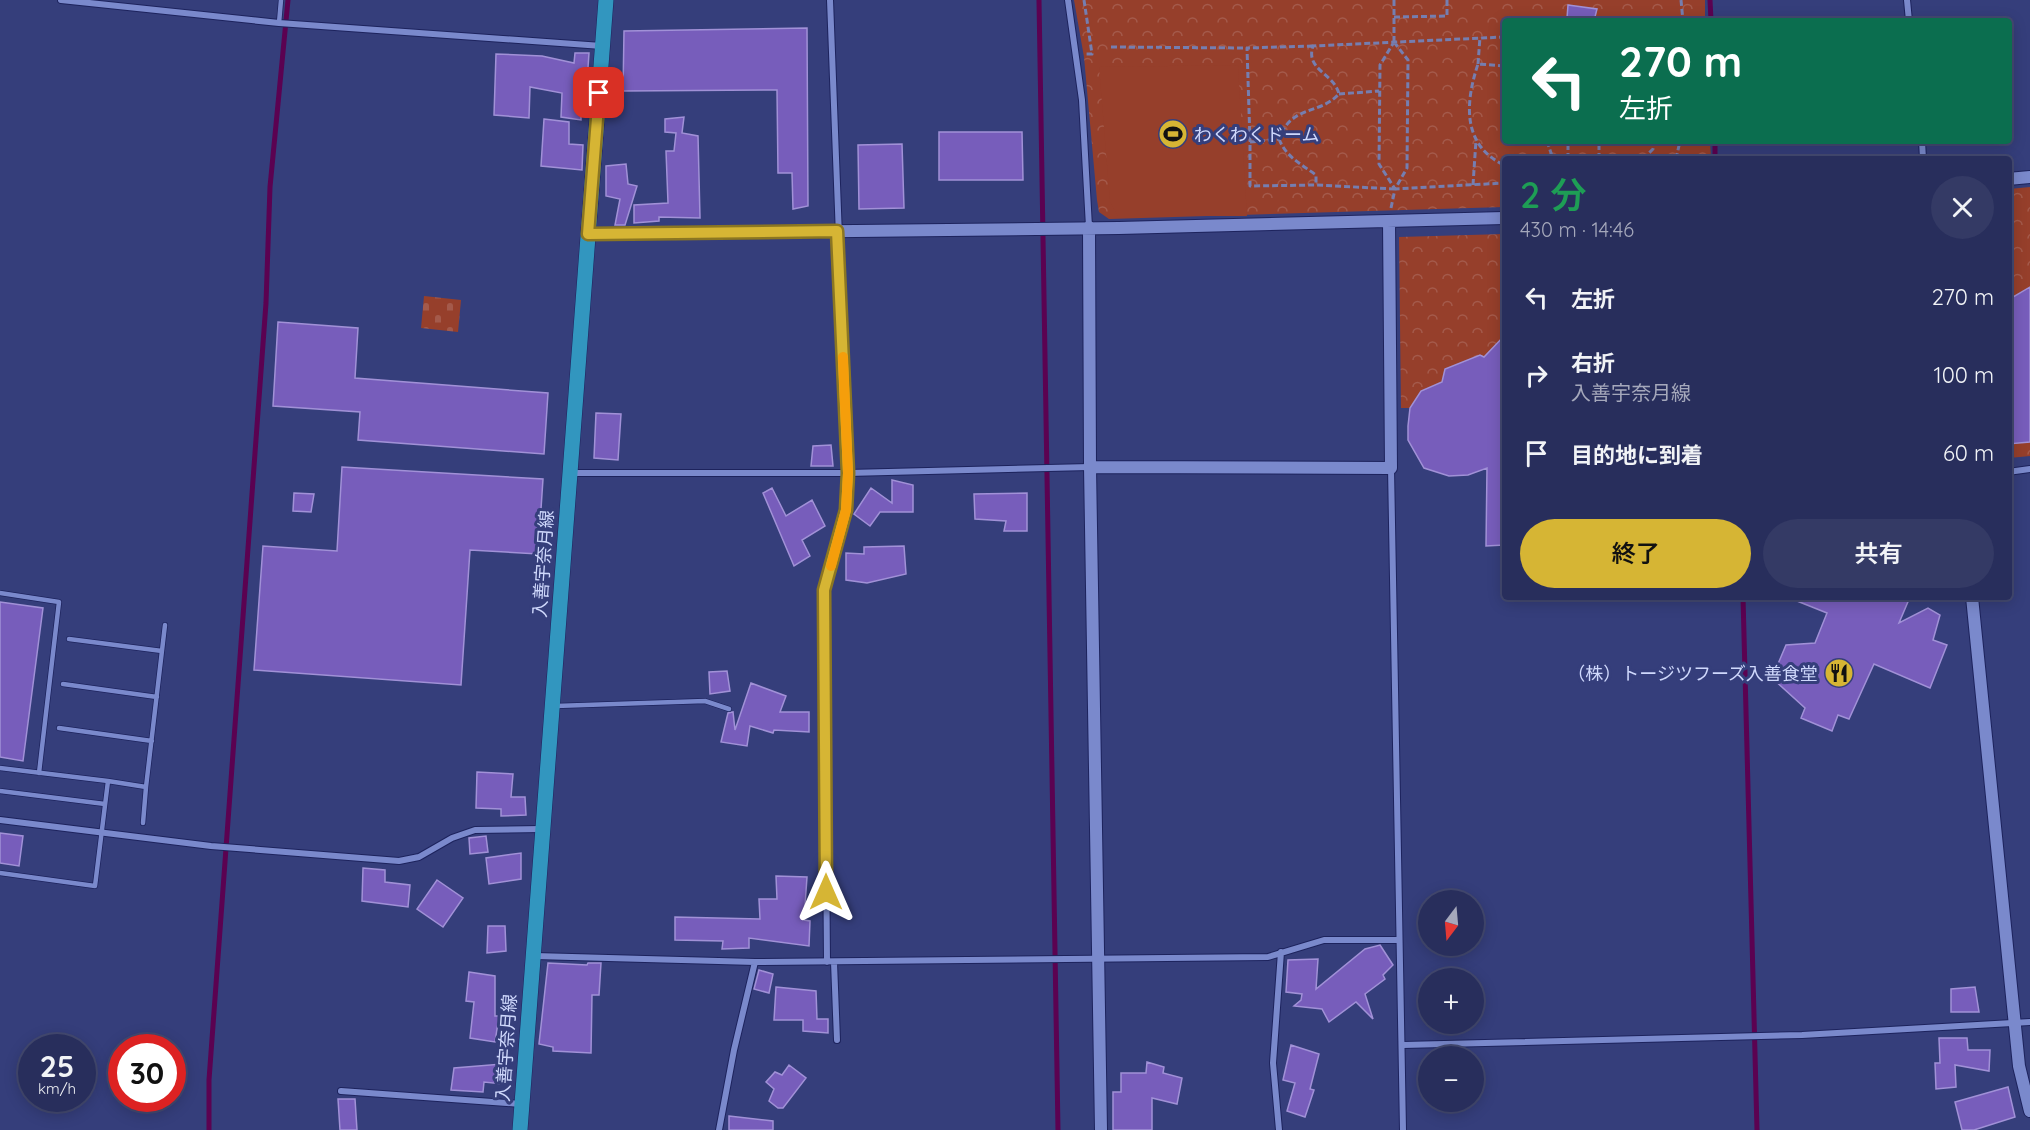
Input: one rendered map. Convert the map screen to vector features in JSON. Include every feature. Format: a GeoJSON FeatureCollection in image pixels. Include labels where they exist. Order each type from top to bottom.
{"type":"FeatureCollection","features":[{"type":"Feature","properties":{"kind":"main road","name":"入善宇奈月線"},"geometry":{"type":"LineString","coordinates":[[520,1130],[606,0]]}},
{"type":"Feature","properties":{"kind":"street"},"geometry":{"type":"LineString","coordinates":[[61,0],[279,23],[603,46]]}},
{"type":"Feature","properties":{"kind":"street"},"geometry":{"type":"LineString","coordinates":[[830,0],[848,473],[846,510],[824,590],[831,962],[837,1041]]}},
{"type":"Feature","properties":{"kind":"street"},"geometry":{"type":"LineString","coordinates":[[1068,0],[1082,100],[1089,227],[1090,467],[1101,1130]]}},
{"type":"Feature","properties":{"kind":"street"},"geometry":{"type":"LineString","coordinates":[[1907,0],[1909,18]]}},
{"type":"Feature","properties":{"kind":"street"},"geometry":{"type":"LineString","coordinates":[[2012,179],[2030,177]]}},
{"type":"Feature","properties":{"kind":"street"},"geometry":{"type":"LineString","coordinates":[[588,234],[1502,218]]}},
{"type":"Feature","properties":{"kind":"street"},"geometry":{"type":"LineString","coordinates":[[1389,221],[1391,468],[1403,1130]]}},
{"type":"Feature","properties":{"kind":"street"},"geometry":{"type":"LineString","coordinates":[[569,473],[848,473],[1090,467],[1391,468]]}},
{"type":"Feature","properties":{"kind":"street"},"geometry":{"type":"LineString","coordinates":[[2012,471],[2030,469]]}},
{"type":"Feature","properties":{"kind":"street"},"geometry":{"type":"LineString","coordinates":[[1972,600],[2019,1066],[2030,1111]]}},
{"type":"Feature","properties":{"kind":"street"},"geometry":{"type":"LineString","coordinates":[[0,820],[211,846],[399,861],[419,857],[452,838],[475,830],[543,829]]}},
{"type":"Feature","properties":{"kind":"street"},"geometry":{"type":"LineString","coordinates":[[533,956],[755,962],[1268,957],[1324,940],[1399,940]]}},
{"type":"Feature","properties":{"kind":"street"},"geometry":{"type":"LineString","coordinates":[[1279,1130],[1274,1063],[1281,952]]}},
{"type":"Feature","properties":{"kind":"street"},"geometry":{"type":"LineString","coordinates":[[719,1130],[731,1060],[755,962]]}},
{"type":"Feature","properties":{"kind":"street"},"geometry":{"type":"LineString","coordinates":[[1402,1045],[1802,1035],[2030,1022]]}},
{"type":"Feature","properties":{"kind":"street"},"geometry":{"type":"LineString","coordinates":[[341,1091],[522,1104]]}},
{"type":"Feature","properties":{"kind":"lane"},"geometry":{"type":"LineString","coordinates":[[279,23],[281,0]]}},
{"type":"Feature","properties":{"kind":"lane"},"geometry":{"type":"LineString","coordinates":[[0,593],[59,602],[39,773]]}},
{"type":"Feature","properties":{"kind":"lane"},"geometry":{"type":"LineString","coordinates":[[143,823],[165,625]]}},
{"type":"Feature","properties":{"kind":"lane"},"geometry":{"type":"LineString","coordinates":[[69,639],[162,651]]}},
{"type":"Feature","properties":{"kind":"lane"},"geometry":{"type":"LineString","coordinates":[[63,684],[157,697]]}},
{"type":"Feature","properties":{"kind":"lane"},"geometry":{"type":"LineString","coordinates":[[552,706],[705,701],[729,710]]}},
{"type":"Feature","properties":{"kind":"lane"},"geometry":{"type":"LineString","coordinates":[[59,728],[152,741]]}},
{"type":"Feature","properties":{"kind":"lane"},"geometry":{"type":"LineString","coordinates":[[0,768],[147,787]]}},
{"type":"Feature","properties":{"kind":"lane"},"geometry":{"type":"LineString","coordinates":[[0,873],[95,886],[108,782]]}},
{"type":"Feature","properties":{"kind":"lane"},"geometry":{"type":"LineString","coordinates":[[0,791],[105,804]]}},
{"type":"Feature","properties":{"kind":"path"},"geometry":{"type":"LineString","coordinates":[[1076,54],[1092,54],[1084,0]]}},
{"type":"Feature","properties":{"kind":"path"},"geometry":{"type":"LineString","coordinates":[[1394,0],[1394,42],[1380,65],[1379,164],[1395,189]]}},
{"type":"Feature","properties":{"kind":"path"},"geometry":{"type":"LineString","coordinates":[[1394,16],[1447,16],[1447,0]]}},
{"type":"Feature","properties":{"kind":"path"},"geometry":{"type":"LineString","coordinates":[[1681,0],[1683,18]]}},
{"type":"Feature","properties":{"kind":"path"},"geometry":{"type":"LineString","coordinates":[[1473,185],[1476,140],[1467,107],[1470,87],[1478,64],[1480,37]]}},
{"type":"Feature","properties":{"kind":"path"},"geometry":{"type":"LineString","coordinates":[[1110,47],[1247,48],[1502,37]]}},
{"type":"Feature","properties":{"kind":"path"},"geometry":{"type":"LineString","coordinates":[[1389,221],[1395,189],[1407,168],[1408,60],[1394,42]]}},
{"type":"Feature","properties":{"kind":"path"},"geometry":{"type":"LineString","coordinates":[[1313,46],[1310,55],[1312,64],[1336,82],[1339,94]]}},
{"type":"Feature","properties":{"kind":"path"},"geometry":{"type":"LineString","coordinates":[[1247,48],[1250,186],[1316,185],[1395,189],[1502,183]]}},
{"type":"Feature","properties":{"kind":"path"},"geometry":{"type":"LineString","coordinates":[[1478,64],[1502,66]]}},
{"type":"Feature","properties":{"kind":"path"},"geometry":{"type":"LineString","coordinates":[[1316,185],[1316,175],[1283,150],[1279,139],[1284,125],[1296,115],[1332,101],[1339,94],[1380,92]]}},
{"type":"Feature","properties":{"kind":"path"},"geometry":{"type":"LineString","coordinates":[[1250,142],[1279,139]]}},
{"type":"Feature","properties":{"kind":"path"},"geometry":{"type":"LineString","coordinates":[[1476,140],[1494,160],[1502,164]]}},
{"type":"Feature","properties":{"kind":"green space"},"geometry":{"type":"Polygon","coordinates":[[[1074,0],[1705,0],[1705,18],[1502,18],[1502,144],[1710,144],[1711,156],[1502,156],[1502,207],[1109,219],[1099,212],[1097,200],[1084,57],[1074,0]]]}},
{"type":"Feature","properties":{"kind":"green space","name":"わくわくドーム"},"geometry":{"type":"Polygon","coordinates":[[[1238,65],[1247,216],[1118,216],[1110,202],[1099,67],[1238,65]]]}},
{"type":"Feature","properties":{"kind":"green space"},"geometry":{"type":"Polygon","coordinates":[[[2030,187],[2030,456],[2012,458],[2012,189],[2030,187]]]}},
{"type":"Feature","properties":{"kind":"green space"},"geometry":{"type":"Polygon","coordinates":[[[1502,234],[1502,338],[1499,341],[1502,352],[1492,361],[1480,355],[1445,369],[1442,382],[1421,391],[1410,408],[1401,408],[1399,237],[1502,234]]]}},
{"type":"Feature","properties":{"kind":"green space"},"geometry":{"type":"Polygon","coordinates":[[[424,296],[461,300],[458,332],[421,328],[424,296]]]}},
{"type":"Feature","properties":{"kind":"building"},"geometry":{"type":"Polygon","coordinates":[[[1568,5],[1597,9],[1595,18],[1567,18],[1568,5]]]}},
{"type":"Feature","properties":{"kind":"building"},"geometry":{"type":"Polygon","coordinates":[[[807,28],[808,206],[793,209],[792,173],[778,173],[777,90],[623,91],[624,31],[807,28]]]}},
{"type":"Feature","properties":{"kind":"building"},"geometry":{"type":"Polygon","coordinates":[[[575,53],[589,53],[587,82],[581,81],[581,120],[561,117],[562,93],[530,87],[529,118],[494,115],[496,54],[542,56],[574,63],[575,53]]]}},
{"type":"Feature","properties":{"kind":"building"},"geometry":{"type":"Polygon","coordinates":[[[684,117],[682,133],[698,136],[700,218],[659,217],[659,221],[634,223],[634,205],[668,203],[666,151],[674,151],[676,133],[665,132],[665,119],[684,117]]]}},
{"type":"Feature","properties":{"kind":"building"},"geometry":{"type":"Polygon","coordinates":[[[544,119],[569,122],[569,144],[583,145],[582,170],[541,166],[544,119]]]}},
{"type":"Feature","properties":{"kind":"building"},"geometry":{"type":"Polygon","coordinates":[[[939,132],[1022,132],[1023,180],[939,180],[939,132]]]}},
{"type":"Feature","properties":{"kind":"building"},"geometry":{"type":"Polygon","coordinates":[[[902,144],[904,208],[859,209],[858,145],[902,144]]]}},
{"type":"Feature","properties":{"kind":"building"},"geometry":{"type":"Polygon","coordinates":[[[626,164],[628,184],[637,186],[625,225],[615,225],[620,199],[606,196],[606,166],[626,164]]]}},
{"type":"Feature","properties":{"kind":"building"},"geometry":{"type":"Polygon","coordinates":[[[2030,287],[2030,442],[2012,444],[2012,298],[2030,287]]]}},
{"type":"Feature","properties":{"kind":"building"},"geometry":{"type":"Polygon","coordinates":[[[278,322],[358,328],[355,378],[548,393],[544,454],[358,440],[360,412],[273,406],[278,322]]]}},
{"type":"Feature","properties":{"kind":"building"},"geometry":{"type":"Polygon","coordinates":[[[1502,338],[1502,545],[1486,546],[1487,468],[1468,475],[1449,476],[1424,468],[1408,440],[1410,408],[1421,391],[1442,382],[1445,369],[1480,355],[1484,357],[1502,338]]]}},
{"type":"Feature","properties":{"kind":"building"},"geometry":{"type":"Polygon","coordinates":[[[596,413],[621,414],[618,460],[594,458],[596,413]]]}},
{"type":"Feature","properties":{"kind":"building"},"geometry":{"type":"Polygon","coordinates":[[[831,445],[833,466],[811,466],[813,446],[831,445]]]}},
{"type":"Feature","properties":{"kind":"building"},"geometry":{"type":"Polygon","coordinates":[[[342,467],[543,479],[538,554],[470,550],[461,685],[254,670],[263,546],[337,551],[342,467]]]}},
{"type":"Feature","properties":{"kind":"building"},"geometry":{"type":"Polygon","coordinates":[[[892,480],[913,485],[913,512],[880,512],[870,526],[854,514],[871,488],[892,503],[892,480]]]}},
{"type":"Feature","properties":{"kind":"building"},"geometry":{"type":"Polygon","coordinates":[[[772,488],[786,516],[812,500],[825,526],[802,540],[810,556],[794,566],[763,493],[772,488]]]}},
{"type":"Feature","properties":{"kind":"building"},"geometry":{"type":"Polygon","coordinates":[[[294,493],[314,494],[311,512],[293,511],[294,493]]]}},
{"type":"Feature","properties":{"kind":"building"},"geometry":{"type":"Polygon","coordinates":[[[1027,493],[1027,531],[1004,531],[1006,521],[975,519],[974,494],[1027,493]]]}},
{"type":"Feature","properties":{"kind":"building"},"geometry":{"type":"Polygon","coordinates":[[[904,546],[906,574],[867,583],[846,580],[846,553],[864,554],[864,547],[904,546]]]}},
{"type":"Feature","properties":{"kind":"building"},"geometry":{"type":"Polygon","coordinates":[[[1794,600],[1909,600],[1899,623],[1928,608],[1940,615],[1933,640],[1947,645],[1930,688],[1874,664],[1849,719],[1838,715],[1832,731],[1801,718],[1805,708],[1772,678],[1786,645],[1815,643],[1827,613],[1794,600]]]}},
{"type":"Feature","properties":{"kind":"building"},"geometry":{"type":"Polygon","coordinates":[[[0,602],[43,608],[23,761],[0,757],[0,602]]]}},
{"type":"Feature","properties":{"kind":"building"},"geometry":{"type":"Polygon","coordinates":[[[727,671],[730,691],[710,694],[709,672],[727,671]]]}},
{"type":"Feature","properties":{"kind":"building"},"geometry":{"type":"Polygon","coordinates":[[[751,683],[786,696],[780,712],[809,712],[809,732],[774,730],[773,733],[750,726],[747,746],[721,742],[728,713],[733,712],[735,730],[751,683]]]}},
{"type":"Feature","properties":{"kind":"building"},"geometry":{"type":"Polygon","coordinates":[[[477,772],[513,774],[511,797],[525,797],[526,815],[501,816],[501,809],[476,808],[477,772]]]}},
{"type":"Feature","properties":{"kind":"building"},"geometry":{"type":"Polygon","coordinates":[[[0,833],[23,836],[19,866],[0,863],[0,833]]]}},
{"type":"Feature","properties":{"kind":"building"},"geometry":{"type":"Polygon","coordinates":[[[486,836],[488,852],[470,854],[469,838],[486,836]]]}},
{"type":"Feature","properties":{"kind":"building"},"geometry":{"type":"Polygon","coordinates":[[[521,853],[521,879],[489,884],[486,858],[521,853]]]}},
{"type":"Feature","properties":{"kind":"building"},"geometry":{"type":"Polygon","coordinates":[[[363,868],[385,870],[385,882],[410,885],[408,907],[362,901],[363,868]]]}},
{"type":"Feature","properties":{"kind":"building"},"geometry":{"type":"Polygon","coordinates":[[[776,876],[807,877],[804,920],[810,921],[809,946],[749,938],[749,948],[722,949],[723,941],[675,940],[675,917],[760,919],[759,899],[777,899],[776,876]]]}},
{"type":"Feature","properties":{"kind":"building"},"geometry":{"type":"Polygon","coordinates":[[[437,880],[463,898],[443,927],[417,909],[437,880]]]}},
{"type":"Feature","properties":{"kind":"building"},"geometry":{"type":"Polygon","coordinates":[[[488,926],[505,926],[506,951],[487,953],[488,926]]]}},
{"type":"Feature","properties":{"kind":"building"},"geometry":{"type":"Polygon","coordinates":[[[1380,945],[1393,965],[1383,975],[1385,979],[1365,994],[1373,1019],[1356,1002],[1329,1022],[1322,1009],[1294,1006],[1301,1000],[1302,994],[1286,992],[1288,960],[1318,959],[1316,989],[1365,949],[1380,945]]]}},
{"type":"Feature","properties":{"kind":"building"},"geometry":{"type":"Polygon","coordinates":[[[548,963],[587,965],[588,963],[601,963],[599,995],[592,995],[591,1053],[553,1051],[553,1047],[539,1044],[548,963]]]}},
{"type":"Feature","properties":{"kind":"building"},"geometry":{"type":"Polygon","coordinates":[[[759,970],[773,974],[769,993],[754,989],[759,970]]]}},
{"type":"Feature","properties":{"kind":"building"},"geometry":{"type":"Polygon","coordinates":[[[469,972],[495,976],[495,1016],[499,1016],[495,1042],[470,1038],[474,1002],[466,1001],[469,972]]]}},
{"type":"Feature","properties":{"kind":"building"},"geometry":{"type":"Polygon","coordinates":[[[776,987],[816,991],[817,1019],[828,1019],[828,1033],[803,1031],[803,1020],[774,1020],[776,987]]]}},
{"type":"Feature","properties":{"kind":"building"},"geometry":{"type":"Polygon","coordinates":[[[1975,987],[1979,1012],[1951,1012],[1951,989],[1975,987]]]}},
{"type":"Feature","properties":{"kind":"building"},"geometry":{"type":"Polygon","coordinates":[[[1939,1038],[1967,1038],[1968,1050],[1990,1050],[1989,1071],[1955,1065],[1956,1087],[1936,1089],[1935,1063],[1940,1063],[1939,1038]]]}},
{"type":"Feature","properties":{"kind":"building"},"geometry":{"type":"Polygon","coordinates":[[[1291,1045],[1319,1054],[1310,1089],[1314,1090],[1305,1117],[1287,1111],[1295,1083],[1283,1080],[1291,1045]]]}},
{"type":"Feature","properties":{"kind":"building"},"geometry":{"type":"Polygon","coordinates":[[[1147,1062],[1164,1067],[1163,1073],[1182,1078],[1177,1104],[1152,1098],[1152,1130],[1113,1130],[1113,1092],[1121,1092],[1121,1073],[1146,1073],[1147,1062]]]}},
{"type":"Feature","properties":{"kind":"building"},"geometry":{"type":"Polygon","coordinates":[[[502,1064],[503,1084],[484,1082],[483,1092],[451,1090],[454,1068],[502,1064]]]}},
{"type":"Feature","properties":{"kind":"building"},"geometry":{"type":"Polygon","coordinates":[[[789,1065],[806,1078],[783,1108],[778,1108],[769,1101],[774,1089],[766,1082],[775,1072],[782,1075],[789,1065]]]}},
{"type":"Feature","properties":{"kind":"building"},"geometry":{"type":"Polygon","coordinates":[[[2008,1087],[2015,1117],[1974,1130],[1962,1130],[1955,1102],[2008,1087]]]}},
{"type":"Feature","properties":{"kind":"building"},"geometry":{"type":"Polygon","coordinates":[[[338,1099],[355,1099],[357,1130],[340,1130],[338,1099]]]}},
{"type":"Feature","properties":{"kind":"building"},"geometry":{"type":"Polygon","coordinates":[[[729,1116],[773,1121],[773,1130],[729,1130],[729,1116]]]}},
{"type":"Feature","properties":{"kind":"waterway"},"geometry":{"type":"LineString","coordinates":[[209,1130],[209,1080],[266,303],[270,187],[288,0]]}},
{"type":"Feature","properties":{"kind":"waterway"},"geometry":{"type":"LineString","coordinates":[[1039,0],[1058,1130]]}},
{"type":"Feature","properties":{"kind":"waterway"},"geometry":{"type":"LineString","coordinates":[[1710,0],[1711,18]]}},
{"type":"Feature","properties":{"kind":"waterway"},"geometry":{"type":"LineString","coordinates":[[1715,144],[1715,156]]}},
{"type":"Feature","properties":{"kind":"waterway"},"geometry":{"type":"LineString","coordinates":[[1743,600],[1757,1130]]}},
{"type":"Feature","properties":{"kind":"slow traffic"},"geometry":{"type":"LineString","coordinates":[[831,566],[846,510],[848,473],[843,357]]}},
{"type":"Feature","properties":{"kind":"place","name":"わくわくドーム"},"geometry":{"type":"Point","coordinates":[1173,134]}},
{"type":"Feature","properties":{"kind":"place","name":"（株）トージツフーズ入善食堂"},"geometry":{"type":"Point","coordinates":[1839,673]}},
{"type":"Feature","properties":{"kind":"route"},"geometry":{"type":"LineString","coordinates":[[599,93],[588,234],[837,231],[848,473],[846,510],[824,590],[826,892]]}}]}
